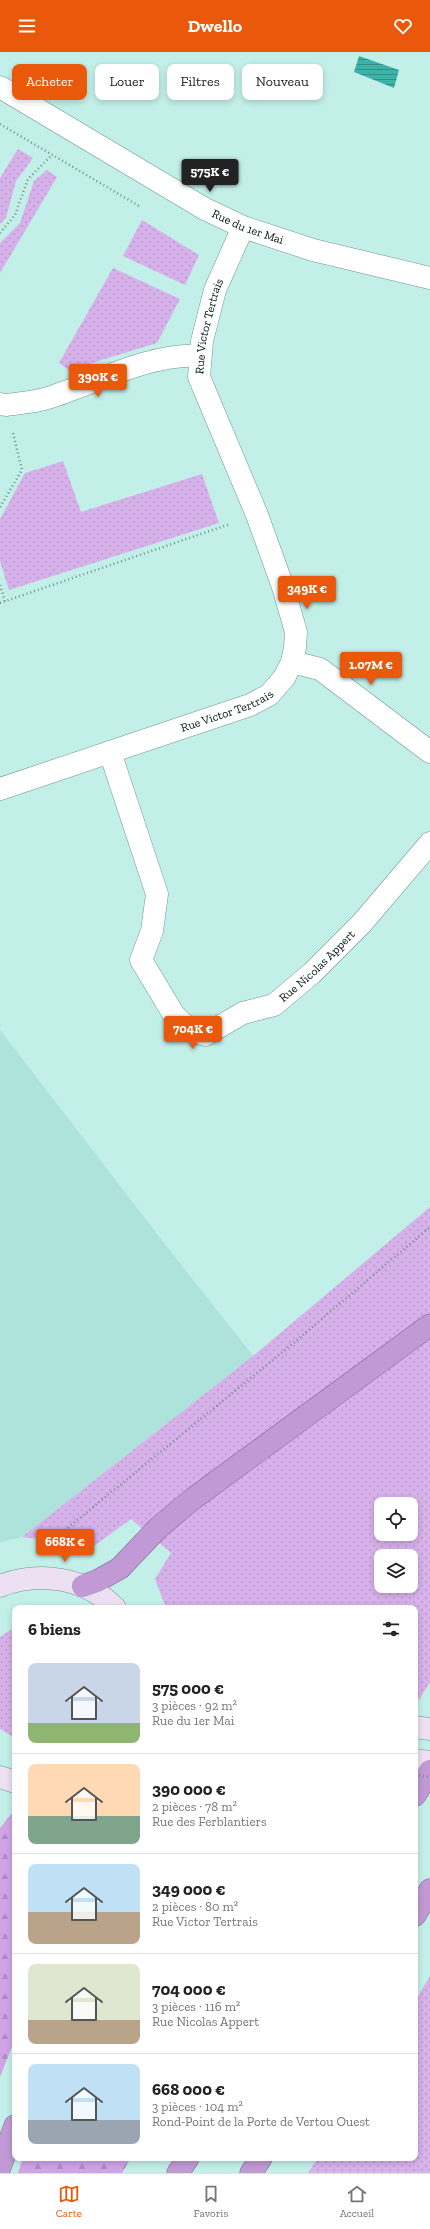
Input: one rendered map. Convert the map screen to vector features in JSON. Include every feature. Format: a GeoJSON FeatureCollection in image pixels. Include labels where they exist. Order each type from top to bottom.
{"type":"FeatureCollection","features":[{"type":"Feature","properties":{"kind":"highway"},"geometry":{"type":"LineString","coordinates":[[83,1586],[97,1581],[120,1568],[158,1528],[194,1498],[430,1325]]}},
{"type":"Feature","properties":{"kind":"highway"},"geometry":{"type":"LineString","coordinates":[[418,1790],[430,1771]]}},
{"type":"Feature","properties":{"kind":"highway"},"geometry":{"type":"LineString","coordinates":[[418,1910],[430,1890]]}},
{"type":"Feature","properties":{"kind":"highway"},"geometry":{"type":"LineString","coordinates":[[0,2167],[12,2134]]}},
{"type":"Feature","properties":{"kind":"highway"},"geometry":{"type":"LineString","coordinates":[[178,2173],[186,2161]]}},
{"type":"Feature","properties":{"kind":"highway"},"geometry":{"type":"LineString","coordinates":[[251,2173],[259,2161]]}},
{"type":"Feature","properties":{"kind":"main road"},"geometry":{"type":"LineString","coordinates":[[8,1583],[39,1578],[61,1579],[83,1586],[104,1598],[111,1605]]}},
{"type":"Feature","properties":{"kind":"main road"},"geometry":{"type":"LineString","coordinates":[[418,1727],[430,1729]]}},
{"type":"Feature","properties":{"kind":"main road"},"geometry":{"type":"LineString","coordinates":[[418,1760],[430,1762]]}},
{"type":"Feature","properties":{"kind":"main road"},"geometry":{"type":"LineString","coordinates":[[0,1778],[12,1781]]}},
{"type":"Feature","properties":{"kind":"street","name":"Rue du 1er Mai"},"geometry":{"type":"LineString","coordinates":[[0,87],[205,210],[243,227],[313,250],[430,278]]}},
{"type":"Feature","properties":{"kind":"street","name":"Rue Victor Tertrais"},"geometry":{"type":"LineString","coordinates":[[0,789],[250,705],[269,695],[284,678],[292,662],[296,632],[283,587],[257,515],[199,377],[202,341],[215,290],[243,227]]}},
{"type":"Feature","properties":{"kind":"street"},"geometry":{"type":"LineString","coordinates":[[3,404],[47,398],[161,359],[183,355],[200,356]]}},
{"type":"Feature","properties":{"kind":"street"},"geometry":{"type":"LineString","coordinates":[[292,662],[320,668],[430,752]]}},
{"type":"Feature","properties":{"kind":"street","name":"Rue Nicolas Appert"},"geometry":{"type":"LineString","coordinates":[[110,752],[157,894],[152,931],[141,960],[174,1015],[191,1031],[205,1035],[243,1013],[274,1005],[312,973],[362,923],[430,843]]}},
{"type":"Feature","properties":{"kind":"path"},"geometry":{"type":"LineString","coordinates":[[0,232],[15,215],[28,179],[51,156]]}},
{"type":"Feature","properties":{"kind":"path"},"geometry":{"type":"LineString","coordinates":[[0,507],[22,470],[3,404]]}},
{"type":"Feature","properties":{"kind":"path"},"geometry":{"type":"LineString","coordinates":[[0,603],[257,515]]}},
{"type":"Feature","properties":{"kind":"path"},"geometry":{"type":"LineString","coordinates":[[0,585],[5,601]]}},
{"type":"Feature","properties":{"kind":"path"},"geometry":{"type":"LineString","coordinates":[[8,1583],[39,1551],[290,1346],[430,1227]]}},
{"type":"Feature","properties":{"kind":"path"},"geometry":{"type":"LineString","coordinates":[[418,1775],[430,1777]]}},
{"type":"Feature","properties":{"kind":"shaded area"},"geometry":{"type":"Polygon","coordinates":[[[359,56],[399,70],[394,88],[354,72],[359,56]]]}},
{"type":"Feature","properties":{"kind":"shaded area"},"geometry":{"type":"Polygon","coordinates":[[[18,149],[33,158],[16,181],[6,218],[0,224],[0,178],[18,149]]]}},
{"type":"Feature","properties":{"kind":"shaded area"},"geometry":{"type":"Polygon","coordinates":[[[47,170],[57,177],[0,273],[0,243],[20,223],[34,181],[47,170]]]}},
{"type":"Feature","properties":{"kind":"shaded area"},"geometry":{"type":"Polygon","coordinates":[[[142,220],[199,255],[185,285],[123,256],[142,220]]]}},
{"type":"Feature","properties":{"kind":"shaded area"},"geometry":{"type":"Polygon","coordinates":[[[113,268],[180,299],[157,343],[69,370],[59,363],[113,268]]]}},
{"type":"Feature","properties":{"kind":"shaded area"},"geometry":{"type":"Polygon","coordinates":[[[63,461],[81,512],[202,474],[219,523],[9,590],[0,561],[0,519],[25,473],[63,461]]]}},
{"type":"Feature","properties":{"kind":"shaded area"},"geometry":{"type":"Polygon","coordinates":[[[0,1030],[253,1356],[22,1537],[0,1542],[0,1030]]]}},
{"type":"Feature","properties":{"kind":"shaded area"},"geometry":{"type":"Polygon","coordinates":[[[430,1207],[430,1682],[419,1700],[418,1605],[165,1605],[155,1579],[171,1553],[131,1519],[94,1546],[22,1537],[253,1356],[430,1207]]]}},
{"type":"Feature","properties":{"kind":"shaded area"},"geometry":{"type":"Polygon","coordinates":[[[12,1629],[12,1736],[0,1729],[0,1637],[12,1629]]]}},
{"type":"Feature","properties":{"kind":"shaded area"},"geometry":{"type":"Polygon","coordinates":[[[430,1976],[430,2173],[308,2173],[316,2161],[418,2161],[418,1996],[430,1976]]]}},
{"type":"Feature","properties":{"kind":"green space"},"geometry":{"type":"Polygon","coordinates":[[[11,1814],[12,1815],[12,2047],[0,2077],[0,1828],[11,1814]]]}},
{"type":"Feature","properties":{"kind":"green space"},"geometry":{"type":"Polygon","coordinates":[[[22,2161],[129,2161],[122,2173],[18,2173],[22,2161]]]}}]}
